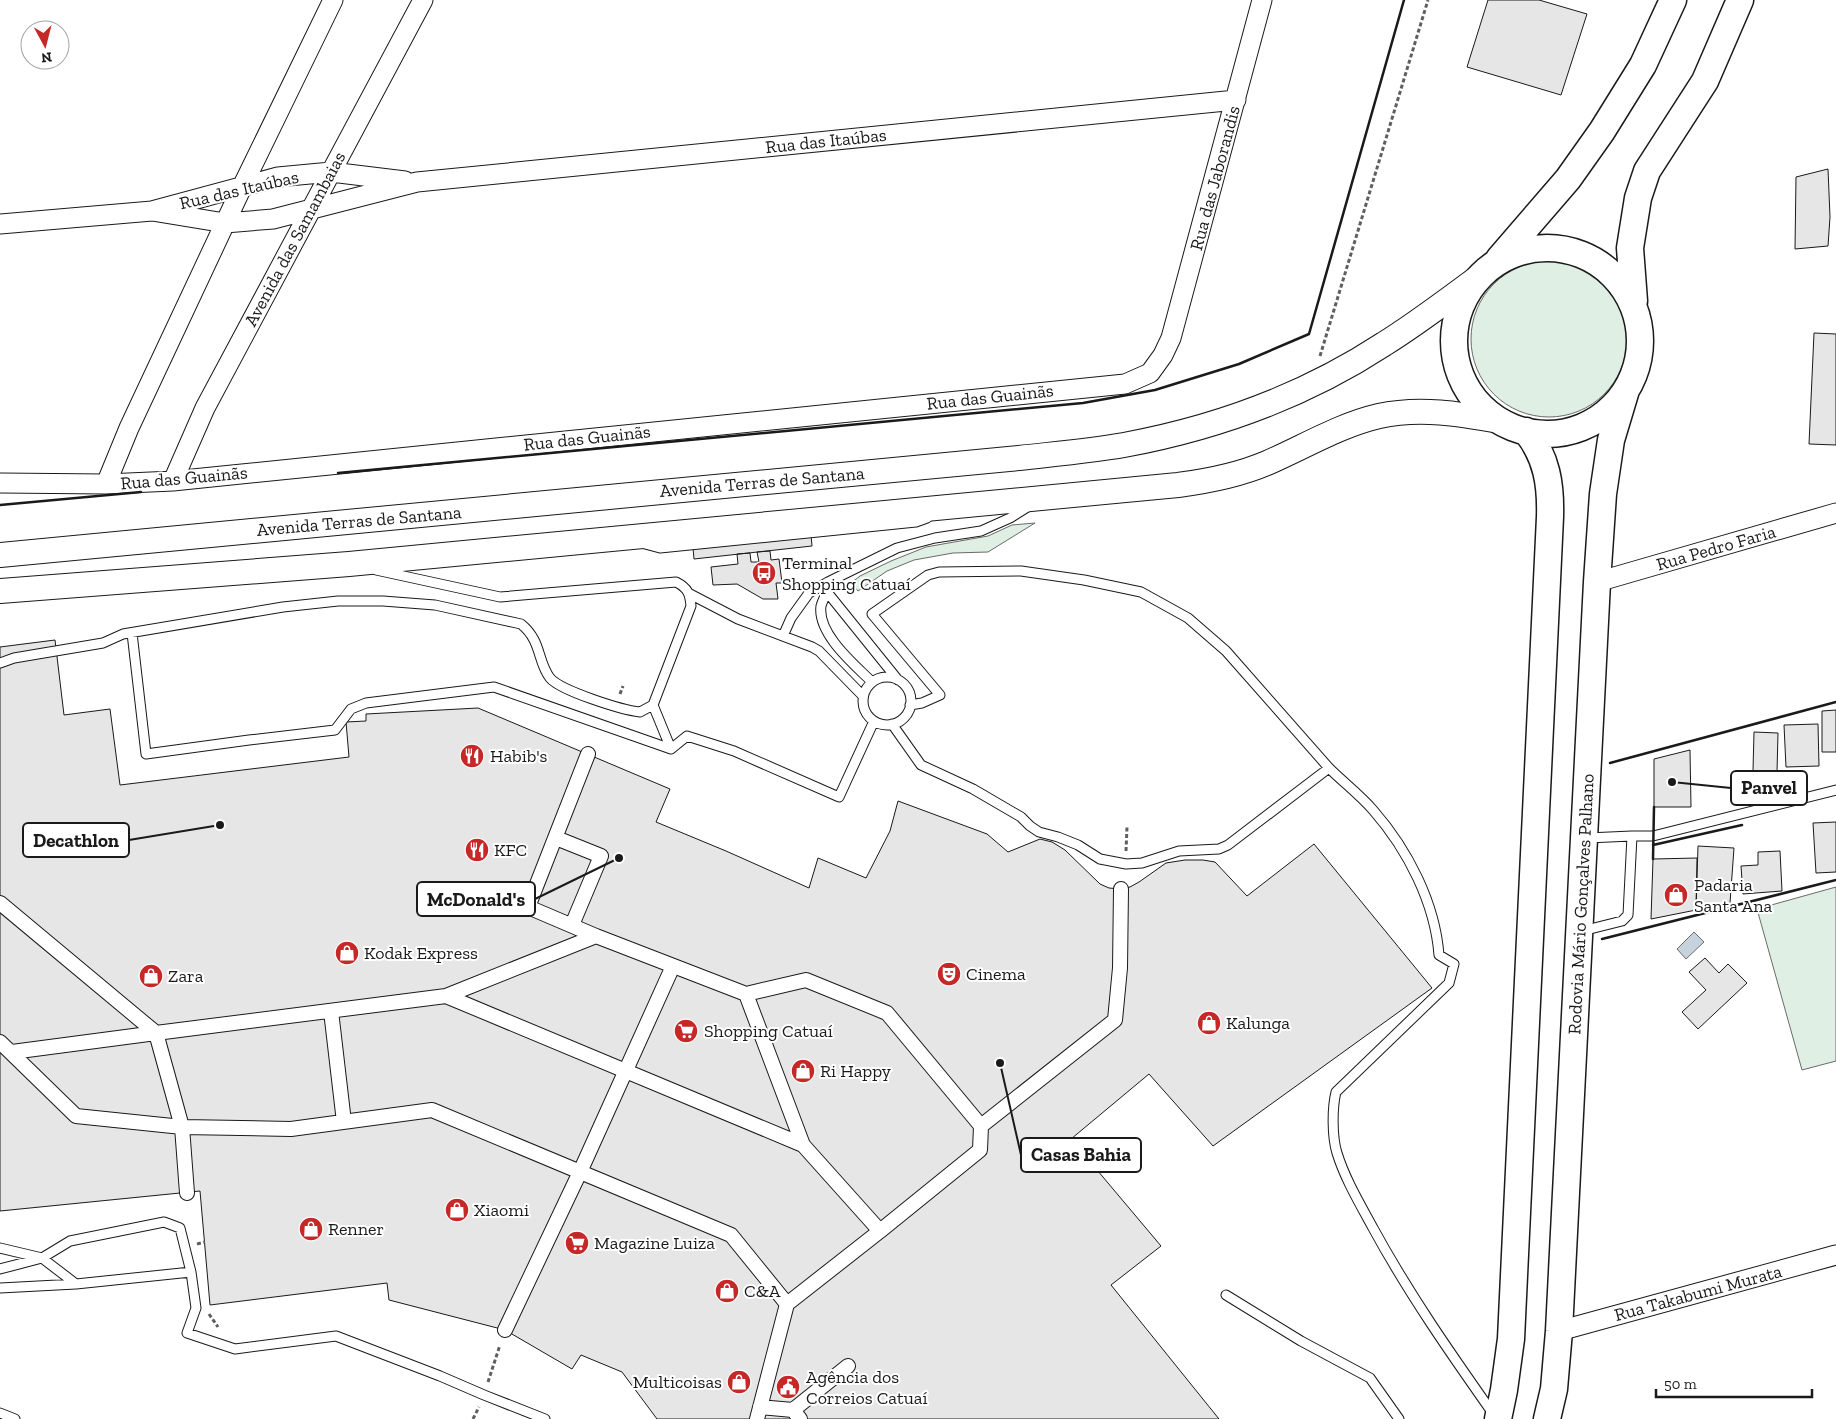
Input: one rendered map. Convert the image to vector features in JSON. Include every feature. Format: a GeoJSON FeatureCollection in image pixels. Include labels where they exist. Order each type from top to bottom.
{"type":"FeatureCollection","features":[{"type":"Feature","properties":{"kind":"main road"},"geometry":{"type":"LineString","coordinates":[[1489,268],[1526,250],[1560,248],[1577,252],[1592,259],[1606,268],[1618,280],[1628,294],[1640,326],[1639,359],[1634,376],[1626,390],[1602,416],[1586,425],[1569,431],[1552,433],[1526,431],[1500,421],[1480,404],[1464,383],[1454,350],[1454,333],[1457,317],[1471,286],[1568,179],[1602,131],[1643,65],[1673,0]]}},
{"type":"Feature","properties":{"kind":"main road"},"geometry":{"type":"LineString","coordinates":[[1635,309],[1630,248],[1638,198],[1647,171],[1705,81],[1740,0]]}},
{"type":"Feature","properties":{"kind":"main road","name":"Rodovia Mário Gonçalves Palhano"},"geometry":{"type":"LineString","coordinates":[[1547,1419],[1554,1388],[1560,1331],[1596,582],[1603,494],[1610,449],[1626,390]]}},
{"type":"Feature","properties":{"kind":"main road"},"geometry":{"type":"LineString","coordinates":[[1497,1419],[1504,1390],[1511,1339],[1550,517],[1549,477],[1544,461],[1534,441],[1526,431]]}},
{"type":"Feature","properties":{"kind":"street"},"geometry":{"type":"LineString","coordinates":[[106,484],[133,419],[242,187],[333,0]]}},
{"type":"Feature","properties":{"kind":"street","name":"Avenida das Samambaias"},"geometry":{"type":"LineString","coordinates":[[173,481],[205,408],[423,0]]}},
{"type":"Feature","properties":{"kind":"street","name":"Rua das Jaborandis"},"geometry":{"type":"LineString","coordinates":[[1163,355],[1171,338],[1262,0]]}},
{"type":"Feature","properties":{"kind":"street","name":"Rua das Itaúbas"},"geometry":{"type":"LineString","coordinates":[[152,211],[226,223],[273,218],[416,182],[1236,100]]}},
{"type":"Feature","properties":{"kind":"street","name":"Rua das Itaúbas"},"geometry":{"type":"LineString","coordinates":[[0,224],[152,211],[278,177],[332,172],[416,182]]}},
{"type":"Feature","properties":{"kind":"street","name":"Avenida Terras de Santana"},"geometry":{"type":"LineString","coordinates":[[0,555],[1009,459],[1096,449],[1148,440],[1218,421],[1277,400],[1311,385],[1384,344],[1489,268]]}},
{"type":"Feature","properties":{"kind":"street","name":"Rua das Guainãs"},"geometry":{"type":"LineString","coordinates":[[0,483],[106,484],[173,481],[1125,384],[1150,373],[1163,355]]}},
{"type":"Feature","properties":{"kind":"street"},"geometry":{"type":"LineString","coordinates":[[0,591],[349,564],[1178,485],[1211,481],[1265,464],[1353,423],[1388,414],[1404,412],[1454,413],[1500,421]]}},
{"type":"Feature","properties":{"kind":"street","name":"Rua Pedro Faria"},"geometry":{"type":"LineString","coordinates":[[1596,582],[1836,513]]}},
{"type":"Feature","properties":{"kind":"street"},"geometry":{"type":"LineString","coordinates":[[588,754],[528,907],[596,936],[746,994],[806,980],[886,1013],[981,1126],[980,1150],[787,1304],[758,1413],[796,1415],[848,1366]]}},
{"type":"Feature","properties":{"kind":"street"},"geometry":{"type":"LineString","coordinates":[[556,838],[601,856],[572,925]]}},
{"type":"Feature","properties":{"kind":"street"},"geometry":{"type":"LineString","coordinates":[[981,1126],[1116,1020],[1120,968],[1121,889]]}},
{"type":"Feature","properties":{"kind":"street"},"geometry":{"type":"LineString","coordinates":[[0,903],[156,1033],[182,1128],[187,1193]]}},
{"type":"Feature","properties":{"kind":"street"},"geometry":{"type":"LineString","coordinates":[[12,1052],[446,996],[596,936]]}},
{"type":"Feature","properties":{"kind":"street"},"geometry":{"type":"LineString","coordinates":[[504,1330],[580,1172],[672,966]]}},
{"type":"Feature","properties":{"kind":"street"},"geometry":{"type":"LineString","coordinates":[[746,994],[803,1145],[880,1231]]}},
{"type":"Feature","properties":{"kind":"street"},"geometry":{"type":"LineString","coordinates":[[446,996],[803,1145]]}},
{"type":"Feature","properties":{"kind":"street"},"geometry":{"type":"LineString","coordinates":[[331,1011],[344,1122]]}},
{"type":"Feature","properties":{"kind":"street"},"geometry":{"type":"LineString","coordinates":[[0,1042],[76,1116],[182,1128],[290,1129],[432,1110],[730,1235],[787,1304]]}},
{"type":"Feature","properties":{"kind":"street","name":"Rua Takabumi Murata"},"geometry":{"type":"LineString","coordinates":[[1560,1331],[1836,1255]]}},
{"type":"Feature","properties":{"kind":"lane"},"geometry":{"type":"LineString","coordinates":[[783,636],[791,618],[809,593],[828,582],[898,548],[930,539],[986,529],[1010,518],[1043,498]]}},
{"type":"Feature","properties":{"kind":"lane"},"geometry":{"type":"LineString","coordinates":[[349,564],[500,597],[676,582],[684,586],[690,594],[738,619],[819,651],[863,696]]}},
{"type":"Feature","properties":{"kind":"lane"},"geometry":{"type":"LineString","coordinates":[[910,705],[922,703],[940,695],[872,614],[928,575],[939,572],[1021,572],[1084,580],[1141,592],[1188,618],[1226,650],[1329,768],[1373,811],[1394,838],[1424,893],[1436,934],[1439,956],[1454,964],[1449,983],[1336,1092],[1333,1114],[1336,1151],[1356,1197],[1386,1252],[1439,1338],[1497,1419]]}},
{"type":"Feature","properties":{"kind":"lane"},"geometry":{"type":"LineString","coordinates":[[828,582],[827,592],[821,607],[823,623],[833,641],[872,682]]}},
{"type":"Feature","properties":{"kind":"lane"},"geometry":{"type":"LineString","coordinates":[[827,592],[908,691],[910,705],[904,718],[892,724],[874,722],[864,708],[863,696],[868,686],[872,682],[885,678],[899,681]]}},
{"type":"Feature","properties":{"kind":"lane"},"geometry":{"type":"LineString","coordinates":[[0,663],[14,658],[103,643],[123,634],[284,607],[338,601],[383,601],[435,606],[521,624],[529,631],[538,647],[550,678],[564,688],[634,711],[645,710],[653,705],[689,614],[691,606],[690,594]]}},
{"type":"Feature","properties":{"kind":"lane"},"geometry":{"type":"LineString","coordinates":[[132,633],[146,754],[335,730],[350,709],[366,703],[494,687],[671,748]]}},
{"type":"Feature","properties":{"kind":"lane"},"geometry":{"type":"LineString","coordinates":[[653,705],[671,748]]}},
{"type":"Feature","properties":{"kind":"lane"},"geometry":{"type":"LineString","coordinates":[[671,748],[687,736],[734,751],[839,797],[874,722]]}},
{"type":"Feature","properties":{"kind":"lane"},"geometry":{"type":"LineString","coordinates":[[892,724],[922,765],[974,789],[1021,817],[1039,832],[1078,844],[1100,860],[1112,863],[1142,863],[1179,851],[1219,849],[1228,845],[1329,768]]}},
{"type":"Feature","properties":{"kind":"lane"},"geometry":{"type":"LineString","coordinates":[[1584,838],[1653,836],[1836,790]]}},
{"type":"Feature","properties":{"kind":"lane"},"geometry":{"type":"LineString","coordinates":[[1580,932],[1622,921],[1628,915],[1632,836]]}},
{"type":"Feature","properties":{"kind":"lane"},"geometry":{"type":"LineString","coordinates":[[0,1269],[42,1258],[70,1241],[164,1222],[180,1228],[191,1272],[196,1308],[187,1333],[235,1349],[336,1336],[545,1419]]}},
{"type":"Feature","properties":{"kind":"lane"},"geometry":{"type":"LineString","coordinates":[[0,1248],[42,1258],[76,1284]]}},
{"type":"Feature","properties":{"kind":"lane"},"geometry":{"type":"LineString","coordinates":[[0,1288],[76,1284],[191,1272]]}},
{"type":"Feature","properties":{"kind":"lane"},"geometry":{"type":"LineString","coordinates":[[1226,1295],[1301,1342],[1370,1378],[1398,1419]]}},
{"type":"Feature","properties":{"kind":"lane"},"geometry":{"type":"LineString","coordinates":[[0,1413],[14,1419]]}},
{"type":"Feature","properties":{"kind":"path"},"geometry":{"type":"LineString","coordinates":[[1311,385],[1428,0]]}},
{"type":"Feature","properties":{"kind":"path"},"geometry":{"type":"LineString","coordinates":[[473,1419],[484,1395],[504,1330]]}},
{"type":"Feature","properties":{"kind":"green space"},"geometry":{"type":"Polygon","coordinates":[[[1541,261],[1557,261],[1572,264],[1586,270],[1599,278],[1610,289],[1624,316],[1627,339],[1626,354],[1618,376],[1610,389],[1599,400],[1572,414],[1557,417],[1541,417],[1526,414],[1512,408],[1499,400],[1488,389],[1474,362],[1471,347],[1471,331],[1474,316],[1480,302],[1488,289],[1499,278],[1526,264],[1541,261]]]}},
{"type":"Feature","properties":{"kind":"green space"},"geometry":{"type":"Polygon","coordinates":[[[1035,523],[988,552],[953,553],[914,560],[887,571],[858,591],[851,583],[860,576],[891,561],[926,547],[988,536],[1012,525],[1035,523]]]}},
{"type":"Feature","properties":{"kind":"green space"},"geometry":{"type":"Polygon","coordinates":[[[1836,887],[1836,1061],[1802,1070],[1757,909],[1836,887]]]}},
{"type":"Feature","properties":{"kind":"shaded area"},"geometry":{"type":"Polygon","coordinates":[[[1694,932],[1704,942],[1686,959],[1677,949],[1694,932]]]}},
{"type":"Feature","properties":{"kind":"building"},"geometry":{"type":"Polygon","coordinates":[[[1488,0],[1539,0],[1587,14],[1561,95],[1467,67],[1488,0]]]}},
{"type":"Feature","properties":{"kind":"building"},"geometry":{"type":"Polygon","coordinates":[[[1828,169],[1830,217],[1828,246],[1795,249],[1796,177],[1828,169]]]}},
{"type":"Feature","properties":{"kind":"building"},"geometry":{"type":"Polygon","coordinates":[[[1814,333],[1836,334],[1836,445],[1809,444],[1814,333]]]}},
{"type":"Feature","properties":{"kind":"building"},"geometry":{"type":"Polygon","coordinates":[[[811,535],[812,546],[694,559],[693,548],[811,535]]]}},
{"type":"Feature","properties":{"kind":"building"},"geometry":{"type":"Polygon","coordinates":[[[770,551],[771,560],[779,559],[782,583],[776,583],[778,599],[763,599],[737,584],[713,585],[711,567],[738,564],[737,554],[750,553],[751,562],[759,562],[757,552],[770,551]]]}},
{"type":"Feature","properties":{"kind":"building","name":"Shopping Catuaí"},"geometry":{"type":"Polygon","coordinates":[[[55,640],[64,715],[110,709],[120,785],[349,757],[346,722],[366,721],[366,714],[478,708],[670,789],[656,822],[809,888],[818,858],[866,878],[890,831],[898,801],[987,834],[1008,852],[1040,839],[1052,842],[1065,850],[1100,884],[1109,888],[1121,889],[1130,887],[1166,863],[1203,860],[1215,862],[1247,896],[1314,844],[1432,988],[1213,1146],[1149,1074],[1071,1139],[1161,1246],[1111,1285],[1219,1419],[657,1419],[622,1372],[581,1355],[572,1369],[505,1330],[389,1300],[387,1283],[210,1305],[200,1191],[0,1211],[0,647],[55,640]]]}},
{"type":"Feature","properties":{"kind":"building"},"geometry":{"type":"Polygon","coordinates":[[[1836,710],[1836,752],[1822,752],[1822,711],[1836,710]]]}},
{"type":"Feature","properties":{"kind":"building"},"geometry":{"type":"Polygon","coordinates":[[[1818,724],[1819,766],[1786,767],[1784,725],[1818,724]]]}},
{"type":"Feature","properties":{"kind":"building"},"geometry":{"type":"Polygon","coordinates":[[[1754,732],[1778,733],[1777,772],[1753,771],[1754,732]]]}},
{"type":"Feature","properties":{"kind":"building"},"geometry":{"type":"Polygon","coordinates":[[[1690,750],[1691,807],[1654,807],[1654,759],[1690,750]]]}},
{"type":"Feature","properties":{"kind":"building"},"geometry":{"type":"Polygon","coordinates":[[[1836,822],[1836,872],[1816,873],[1813,823],[1836,822]]]}},
{"type":"Feature","properties":{"kind":"building"},"geometry":{"type":"Polygon","coordinates":[[[1698,846],[1734,848],[1730,903],[1696,910],[1698,846]]]}},
{"type":"Feature","properties":{"kind":"building"},"geometry":{"type":"Polygon","coordinates":[[[1780,851],[1782,891],[1743,894],[1741,866],[1758,865],[1758,852],[1780,851]]]}},
{"type":"Feature","properties":{"kind":"building"},"geometry":{"type":"Polygon","coordinates":[[[1697,858],[1696,910],[1651,919],[1653,859],[1697,858]]]}},
{"type":"Feature","properties":{"kind":"building"},"geometry":{"type":"Polygon","coordinates":[[[1705,958],[1719,973],[1728,964],[1747,983],[1698,1029],[1682,1012],[1706,990],[1689,972],[1705,958]]]}},
{"type":"Feature","properties":{"kind":"wall"},"geometry":{"type":"LineString","coordinates":[[338,473],[1083,403],[1155,390],[1239,364],[1309,334],[1404,0]]}},
{"type":"Feature","properties":{"kind":"wall"},"geometry":{"type":"LineString","coordinates":[[0,505],[141,492]]}},
{"type":"Feature","properties":{"kind":"wall"},"geometry":{"type":"LineString","coordinates":[[1610,763],[1836,702]]}},
{"type":"Feature","properties":{"kind":"wall"},"geometry":{"type":"LineString","coordinates":[[1653,859],[1654,807]]}},
{"type":"Feature","properties":{"kind":"wall"},"geometry":{"type":"LineString","coordinates":[[1653,845],[1742,825]]}},
{"type":"Feature","properties":{"kind":"wall"},"geometry":{"type":"LineString","coordinates":[[1602,939],[1836,880]]}},
{"type":"Feature","properties":{"kind":"place","name":"Terminal Shopping Catuaí"},"geometry":{"type":"Point","coordinates":[764,573]}},
{"type":"Feature","properties":{"kind":"place","name":"Habib's"},"geometry":{"type":"Point","coordinates":[472,756]}},
{"type":"Feature","properties":{"kind":"place","name":"Panvel"},"geometry":{"type":"Point","coordinates":[1672,782]}},
{"type":"Feature","properties":{"kind":"place","name":"Decathlon"},"geometry":{"type":"Point","coordinates":[220,825]}},
{"type":"Feature","properties":{"kind":"place","name":"KFC"},"geometry":{"type":"Point","coordinates":[477,850]}},
{"type":"Feature","properties":{"kind":"place","name":"McDonald's"},"geometry":{"type":"Point","coordinates":[619,858]}},
{"type":"Feature","properties":{"kind":"place","name":"Padaria Santa Ana"},"geometry":{"type":"Point","coordinates":[1676,895]}},
{"type":"Feature","properties":{"kind":"place","name":"Kodak Express"},"geometry":{"type":"Point","coordinates":[347,953]}},
{"type":"Feature","properties":{"kind":"place","name":"Cinema"},"geometry":{"type":"Point","coordinates":[949,974]}},
{"type":"Feature","properties":{"kind":"place","name":"Zara"},"geometry":{"type":"Point","coordinates":[151,976]}},
{"type":"Feature","properties":{"kind":"place","name":"Kalunga"},"geometry":{"type":"Point","coordinates":[1209,1023]}},
{"type":"Feature","properties":{"kind":"place","name":"Shopping Catuaí"},"geometry":{"type":"Point","coordinates":[686,1031]}},
{"type":"Feature","properties":{"kind":"place","name":"Casas Bahia"},"geometry":{"type":"Point","coordinates":[1000,1063]}},
{"type":"Feature","properties":{"kind":"place","name":"Ri Happy"},"geometry":{"type":"Point","coordinates":[803,1071]}},
{"type":"Feature","properties":{"kind":"place","name":"Xiaomi"},"geometry":{"type":"Point","coordinates":[457,1210]}},
{"type":"Feature","properties":{"kind":"place","name":"Renner"},"geometry":{"type":"Point","coordinates":[311,1229]}},
{"type":"Feature","properties":{"kind":"place","name":"Magazine Luiza"},"geometry":{"type":"Point","coordinates":[577,1243]}},
{"type":"Feature","properties":{"kind":"place","name":"C&A"},"geometry":{"type":"Point","coordinates":[727,1291]}},
{"type":"Feature","properties":{"kind":"place","name":"Multicoisas"},"geometry":{"type":"Point","coordinates":[739,1382]}},
{"type":"Feature","properties":{"kind":"place","name":"Agência dos Correios Catuaí"},"geometry":{"type":"Point","coordinates":[788,1387]}}]}
